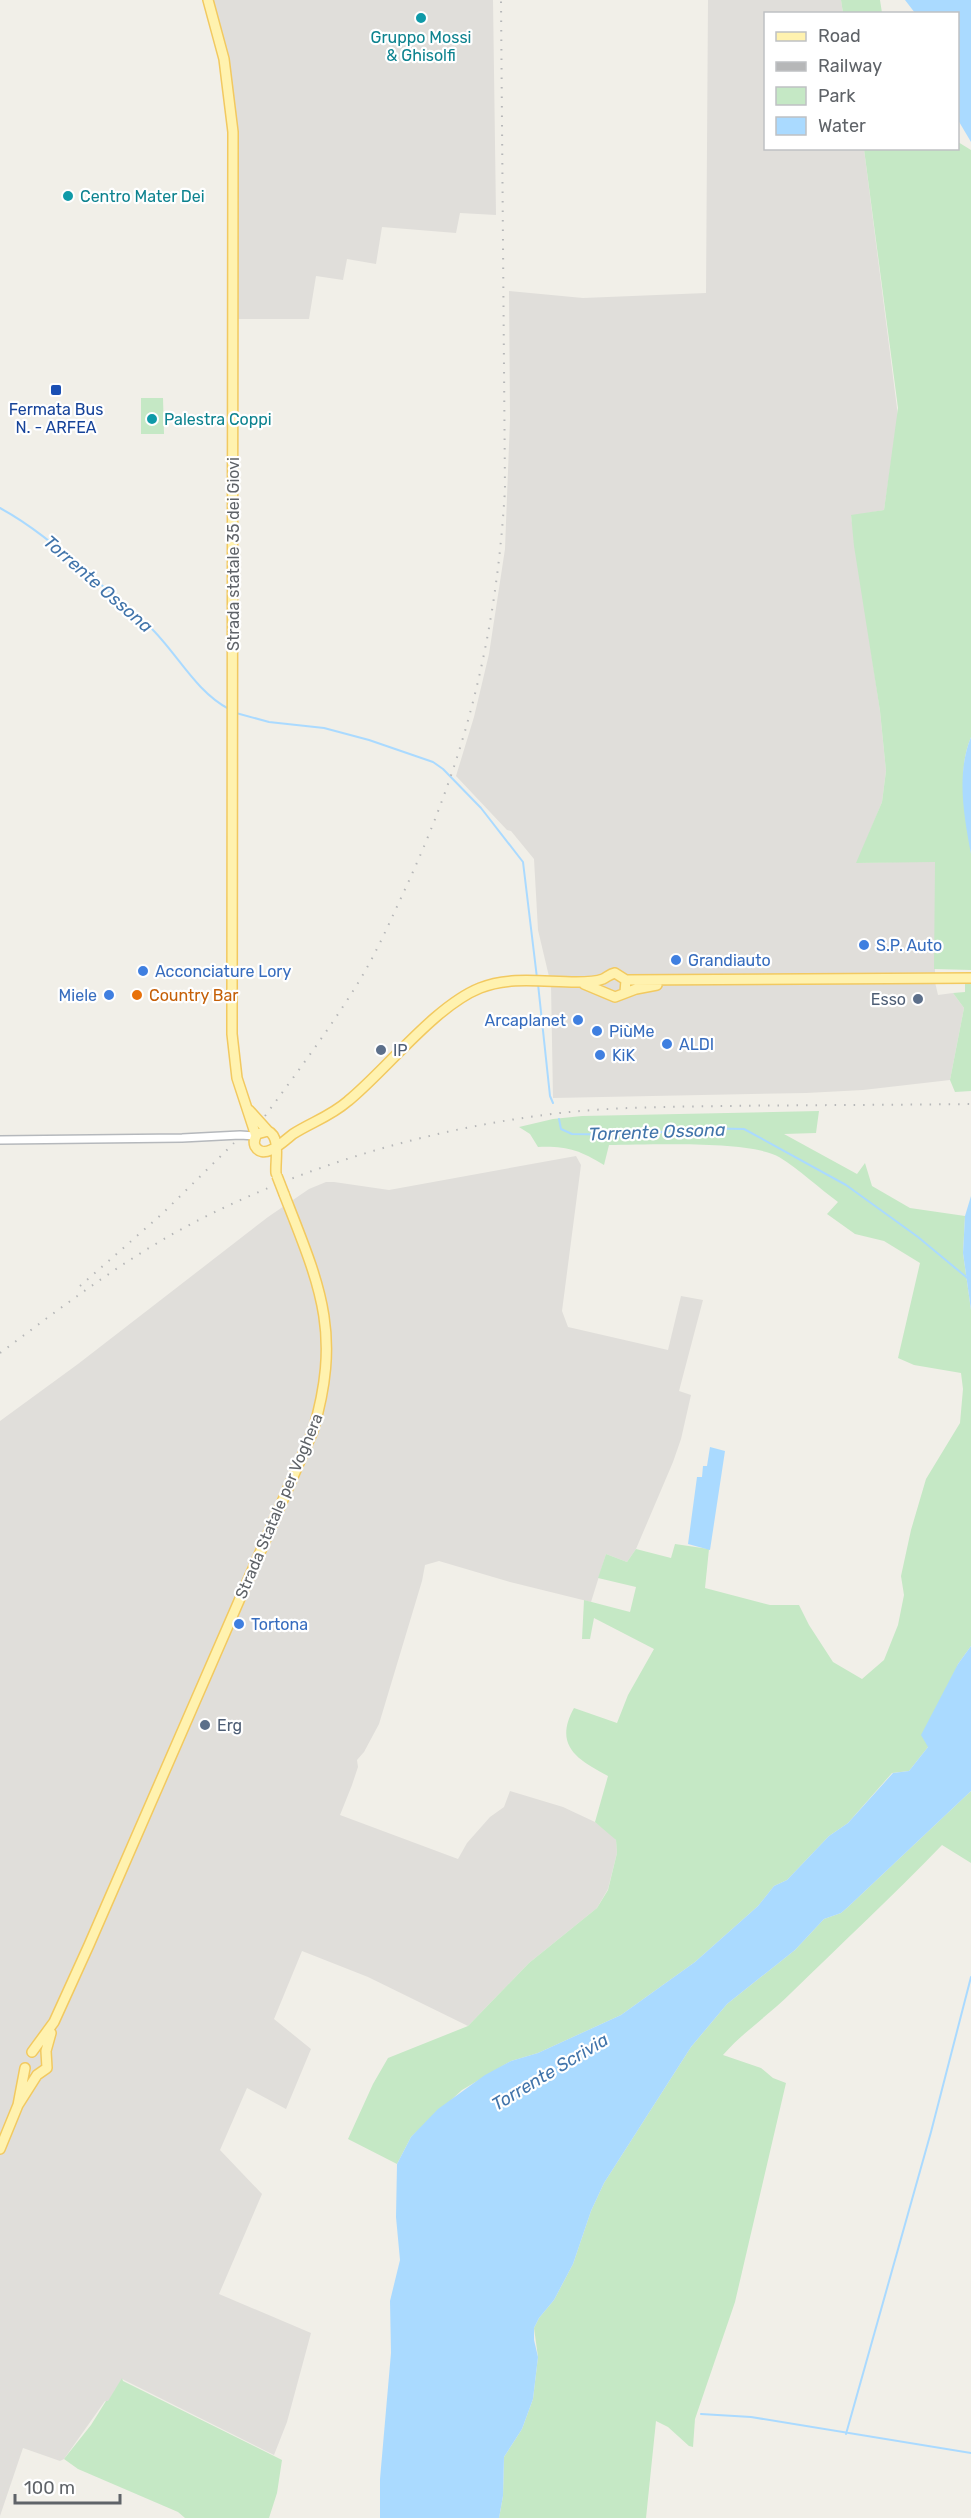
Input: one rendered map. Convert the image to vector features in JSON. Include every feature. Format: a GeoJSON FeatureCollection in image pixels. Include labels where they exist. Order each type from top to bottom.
{"type":"FeatureCollection","features":[{"type":"Feature","properties":{"kind":"main road","name":"Strada statale 35 dei Giovi"},"geometry":{"type":"LineString","coordinates":[[208,0],[224,59],[233,132],[233,1052],[237,1078],[257,1142]]}},
{"type":"Feature","properties":{"kind":"main road"},"geometry":{"type":"LineString","coordinates":[[299,1130],[260,1131],[257,1142],[269,1151],[299,1130],[327,1118],[350,1100],[440,1014],[464,996],[490,985],[527,981],[576,982],[605,978],[615,973],[626,980],[688,981],[966,978]]}},
{"type":"Feature","properties":{"kind":"main road"},"geometry":{"type":"LineString","coordinates":[[604,991],[605,978]]}},
{"type":"Feature","properties":{"kind":"main road"},"geometry":{"type":"LineString","coordinates":[[625,992],[626,980]]}},
{"type":"Feature","properties":{"kind":"main road"},"geometry":{"type":"LineString","coordinates":[[576,982],[615,997],[625,992],[688,981]]}},
{"type":"Feature","properties":{"kind":"main road","name":"Strada statale 35 dei Giovi"},"geometry":{"type":"LineString","coordinates":[[247,1109],[270,1132]]}},
{"type":"Feature","properties":{"kind":"main road"},"geometry":{"type":"LineString","coordinates":[[270,1132],[276,1140],[275,1146]]}},
{"type":"Feature","properties":{"kind":"main road","name":"Strada Statale per Voghera"},"geometry":{"type":"LineString","coordinates":[[0,2149],[18,2106],[37,2075],[47,2068],[46,2056],[54,2022],[276,1518],[320,1410],[327,1347],[324,1305],[276,1174],[257,1142]]}},
{"type":"Feature","properties":{"kind":"main road","name":"Strada Statale per Voghera"},"geometry":{"type":"LineString","coordinates":[[275,1146],[276,1174]]}},
{"type":"Feature","properties":{"kind":"main road","name":"Strada Statale per Voghera"},"geometry":{"type":"LineString","coordinates":[[18,2106],[26,2057],[54,2022]]}},
{"type":"Feature","properties":{"kind":"main road"},"geometry":{"type":"LineString","coordinates":[[32,2052],[39,2051],[46,2056]]}},
{"type":"Feature","properties":{"kind":"main road"},"geometry":{"type":"LineString","coordinates":[[25,2068],[37,2075]]}},
{"type":"Feature","properties":{"kind":"street"},"geometry":{"type":"LineString","coordinates":[[0,1140],[228,1136],[257,1142]]}},
{"type":"Feature","properties":{"kind":"shaded area"},"geometry":{"type":"Polygon","coordinates":[[[208,0],[493,0],[496,215],[460,213],[456,233],[382,227],[376,264],[347,259],[343,280],[316,276],[309,319],[234,319],[231,111],[208,0]]]}},
{"type":"Feature","properties":{"kind":"shaded area"},"geometry":{"type":"Polygon","coordinates":[[[708,0],[841,0],[843,12],[764,12],[764,150],[864,150],[898,416],[884,510],[851,516],[880,711],[886,771],[882,802],[857,863],[935,861],[935,982],[938,995],[953,993],[964,1008],[950,1080],[863,1090],[806,1093],[553,1098],[551,985],[538,930],[534,859],[511,831],[507,830],[456,776],[474,717],[489,654],[505,549],[510,419],[509,291],[583,298],[706,293],[708,0]]]}},
{"type":"Feature","properties":{"kind":"shaded area"},"geometry":{"type":"Polygon","coordinates":[[[576,1156],[581,1165],[562,1311],[568,1327],[668,1350],[681,1296],[703,1300],[679,1391],[691,1395],[673,1462],[636,1549],[627,1562],[606,1554],[591,1602],[439,1561],[425,1565],[379,1724],[364,1752],[357,1760],[358,1767],[340,1815],[458,1859],[467,1843],[490,1817],[504,1807],[510,1791],[563,1807],[595,1822],[610,1833],[616,1840],[617,1853],[608,1889],[597,1908],[529,1963],[468,2026],[368,1977],[302,1951],[274,2019],[311,2049],[286,2109],[247,2088],[220,2150],[262,2194],[219,2294],[311,2333],[287,2422],[274,2455],[122,2379],[108,2402],[105,2401],[64,2459],[60,2461],[23,2448],[0,2516],[0,1421],[78,1364],[268,1217],[309,1189],[326,1182],[334,1182],[389,1190],[576,1156]]]}},
{"type":"Feature","properties":{"kind":"green space"},"geometry":{"type":"Polygon","coordinates":[[[841,0],[880,0],[882,12],[843,12],[841,0]]]}},
{"type":"Feature","properties":{"kind":"green space"},"geometry":{"type":"Polygon","coordinates":[[[959,143],[971,150],[971,737],[966,752],[963,781],[971,854],[971,970],[934,969],[935,862],[856,863],[882,802],[886,771],[880,711],[851,515],[884,510],[898,408],[864,150],[959,150],[959,143]]]}},
{"type":"Feature","properties":{"kind":"green space","name":"Palestra Coppi"},"geometry":{"type":"Polygon","coordinates":[[[141,398],[163,398],[164,434],[141,434],[141,398]]]}},
{"type":"Feature","properties":{"kind":"green space"},"geometry":{"type":"Polygon","coordinates":[[[965,982],[971,983],[971,1091],[955,1092],[950,1080],[964,1008],[953,993],[965,992],[965,982]]]}},
{"type":"Feature","properties":{"kind":"green space"},"geometry":{"type":"Polygon","coordinates":[[[819,1111],[816,1133],[784,1134],[857,1174],[865,1163],[872,1186],[910,1208],[965,1216],[963,1253],[971,1310],[971,1646],[958,1664],[928,1747],[909,1771],[892,1773],[848,1823],[829,1836],[787,1880],[774,1886],[758,1906],[695,1962],[621,2015],[538,2053],[511,2061],[462,2090],[411,2137],[397,2164],[348,2139],[373,2084],[388,2058],[468,2026],[529,1963],[597,1908],[608,1890],[617,1853],[616,1840],[595,1822],[608,1776],[587,1764],[572,1750],[566,1732],[568,1721],[574,1708],[617,1723],[628,1695],[654,1649],[594,1618],[590,1639],[582,1639],[584,1600],[630,1612],[636,1587],[598,1578],[606,1554],[627,1562],[636,1549],[671,1558],[675,1544],[709,1549],[705,1588],[770,1605],[799,1605],[833,1662],[862,1679],[884,1660],[898,1625],[904,1595],[901,1576],[926,1479],[960,1423],[963,1389],[961,1373],[914,1365],[898,1358],[920,1263],[884,1241],[855,1234],[827,1214],[838,1202],[787,1162],[765,1152],[746,1148],[672,1144],[609,1145],[604,1165],[572,1150],[538,1147],[530,1134],[519,1127],[553,1119],[582,1116],[819,1111]]]}},
{"type":"Feature","properties":{"kind":"green space"},"geometry":{"type":"Polygon","coordinates":[[[971,1791],[971,1863],[942,1845],[791,1993],[723,2055],[761,2068],[773,2078],[786,2083],[735,2302],[695,2419],[693,2447],[668,2427],[656,2421],[646,2518],[499,2518],[503,2496],[504,2457],[522,2429],[533,2399],[538,2357],[534,2328],[554,2300],[573,2264],[591,2211],[604,2183],[691,2047],[727,2004],[795,1950],[824,1919],[841,1913],[848,1907],[971,1791]]]}},
{"type":"Feature","properties":{"kind":"green space"},"geometry":{"type":"Polygon","coordinates":[[[122,2378],[123,2381],[282,2460],[277,2493],[269,2518],[185,2518],[178,2512],[78,2469],[64,2459],[91,2425],[122,2378]]]}},
{"type":"Feature","properties":{"kind":"water"},"geometry":{"type":"Polygon","coordinates":[[[905,0],[971,0],[971,142],[959,122],[959,12],[914,12],[905,0]]]}},
{"type":"Feature","properties":{"kind":"water"},"geometry":{"type":"Polygon","coordinates":[[[971,737],[971,854],[964,810],[963,780],[966,751],[971,737]]]}},
{"type":"Feature","properties":{"kind":"water"},"geometry":{"type":"Polygon","coordinates":[[[971,1196],[971,1310],[963,1253],[965,1216],[971,1196]]]}},
{"type":"Feature","properties":{"kind":"water"},"geometry":{"type":"Polygon","coordinates":[[[710,1447],[725,1451],[710,1550],[688,1544],[697,1477],[702,1477],[703,1466],[707,1466],[710,1447]]]}},
{"type":"Feature","properties":{"kind":"water","name":"Torrente Scrivia"},"geometry":{"type":"Polygon","coordinates":[[[971,1646],[971,1791],[848,1907],[841,1913],[824,1919],[795,1950],[727,2004],[691,2047],[604,2183],[591,2211],[573,2264],[554,2300],[534,2328],[538,2357],[533,2399],[522,2429],[504,2457],[503,2496],[499,2518],[380,2518],[380,2479],[391,2353],[390,2301],[400,2260],[396,2217],[397,2164],[411,2137],[438,2109],[485,2075],[511,2061],[538,2053],[621,2015],[695,1962],[758,1906],[774,1886],[787,1880],[829,1836],[848,1823],[893,1773],[909,1771],[928,1747],[921,1735],[958,1664],[971,1646]]]}},
{"type":"Feature","properties":{"kind":"waterway","name":"Torrente Ossona"},"geometry":{"type":"LineString","coordinates":[[0,508],[27,524],[138,615],[160,637],[196,682],[229,709]]}},
{"type":"Feature","properties":{"kind":"waterway","name":"Torrente Ossona"},"geometry":{"type":"LineString","coordinates":[[236,713],[269,722],[324,728],[369,740],[433,762],[443,769],[481,808],[523,862],[537,978]]}},
{"type":"Feature","properties":{"kind":"waterway","name":"Torrente Ossona"},"geometry":{"type":"LineString","coordinates":[[538,984],[550,1096],[553,1103]]}},
{"type":"Feature","properties":{"kind":"waterway","name":"Torrente Ossona"},"geometry":{"type":"LineString","coordinates":[[559,1119],[561,1129],[572,1134],[638,1135],[694,1128],[744,1129],[846,1185],[918,1237],[971,1281]]}},
{"type":"Feature","properties":{"kind":"waterway"},"geometry":{"type":"LineString","coordinates":[[846,2434],[931,2132],[971,1977]]}},
{"type":"Feature","properties":{"kind":"waterway"},"geometry":{"type":"LineString","coordinates":[[701,2414],[751,2417],[971,2453]]}},
{"type":"Feature","properties":{"kind":"railway"},"geometry":{"type":"LineString","coordinates":[[265,1116],[350,996],[386,930],[443,799],[474,700],[485,649],[501,544],[505,489],[501,0]]}},
{"type":"Feature","properties":{"kind":"railway"},"geometry":{"type":"LineString","coordinates":[[0,1353],[118,1268],[193,1223],[275,1185],[317,1169],[404,1142],[492,1123],[606,1109],[971,1104]]}},
{"type":"Feature","properties":{"kind":"railway"},"geometry":{"type":"LineString","coordinates":[[80,1286],[162,1214],[234,1143]]}},
{"type":"Feature","properties":{"kind":"place","name":"Gruppo Mossi & Ghisolfi"},"geometry":{"type":"Point","coordinates":[421,18]}},
{"type":"Feature","properties":{"kind":"place","name":"Centro Mater Dei"},"geometry":{"type":"Point","coordinates":[68,196]}},
{"type":"Feature","properties":{"kind":"place","name":"Fermata Bus N. - ARFEA"},"geometry":{"type":"Point","coordinates":[56,390]}},
{"type":"Feature","properties":{"kind":"place","name":"Palestra Coppi"},"geometry":{"type":"Point","coordinates":[152,419]}},
{"type":"Feature","properties":{"kind":"place","name":"S.P. Auto"},"geometry":{"type":"Point","coordinates":[864,945]}},
{"type":"Feature","properties":{"kind":"place","name":"Grandiauto"},"geometry":{"type":"Point","coordinates":[676,960]}},
{"type":"Feature","properties":{"kind":"place","name":"Acconciature Lory"},"geometry":{"type":"Point","coordinates":[143,971]}},
{"type":"Feature","properties":{"kind":"place","name":"Miele"},"geometry":{"type":"Point","coordinates":[109,995]}},
{"type":"Feature","properties":{"kind":"place","name":"Country Bar"},"geometry":{"type":"Point","coordinates":[137,995]}},
{"type":"Feature","properties":{"kind":"place","name":"Esso"},"geometry":{"type":"Point","coordinates":[918,999]}},
{"type":"Feature","properties":{"kind":"place","name":"Arcaplanet"},"geometry":{"type":"Point","coordinates":[578,1020]}},
{"type":"Feature","properties":{"kind":"place","name":"PiùMe"},"geometry":{"type":"Point","coordinates":[597,1031]}},
{"type":"Feature","properties":{"kind":"place","name":"ALDI"},"geometry":{"type":"Point","coordinates":[667,1044]}},
{"type":"Feature","properties":{"kind":"place","name":"IP"},"geometry":{"type":"Point","coordinates":[381,1050]}},
{"type":"Feature","properties":{"kind":"place","name":"KiK"},"geometry":{"type":"Point","coordinates":[600,1055]}},
{"type":"Feature","properties":{"kind":"place","name":"Tortona"},"geometry":{"type":"Point","coordinates":[239,1624]}},
{"type":"Feature","properties":{"kind":"place","name":"Erg"},"geometry":{"type":"Point","coordinates":[205,1725]}}]}
